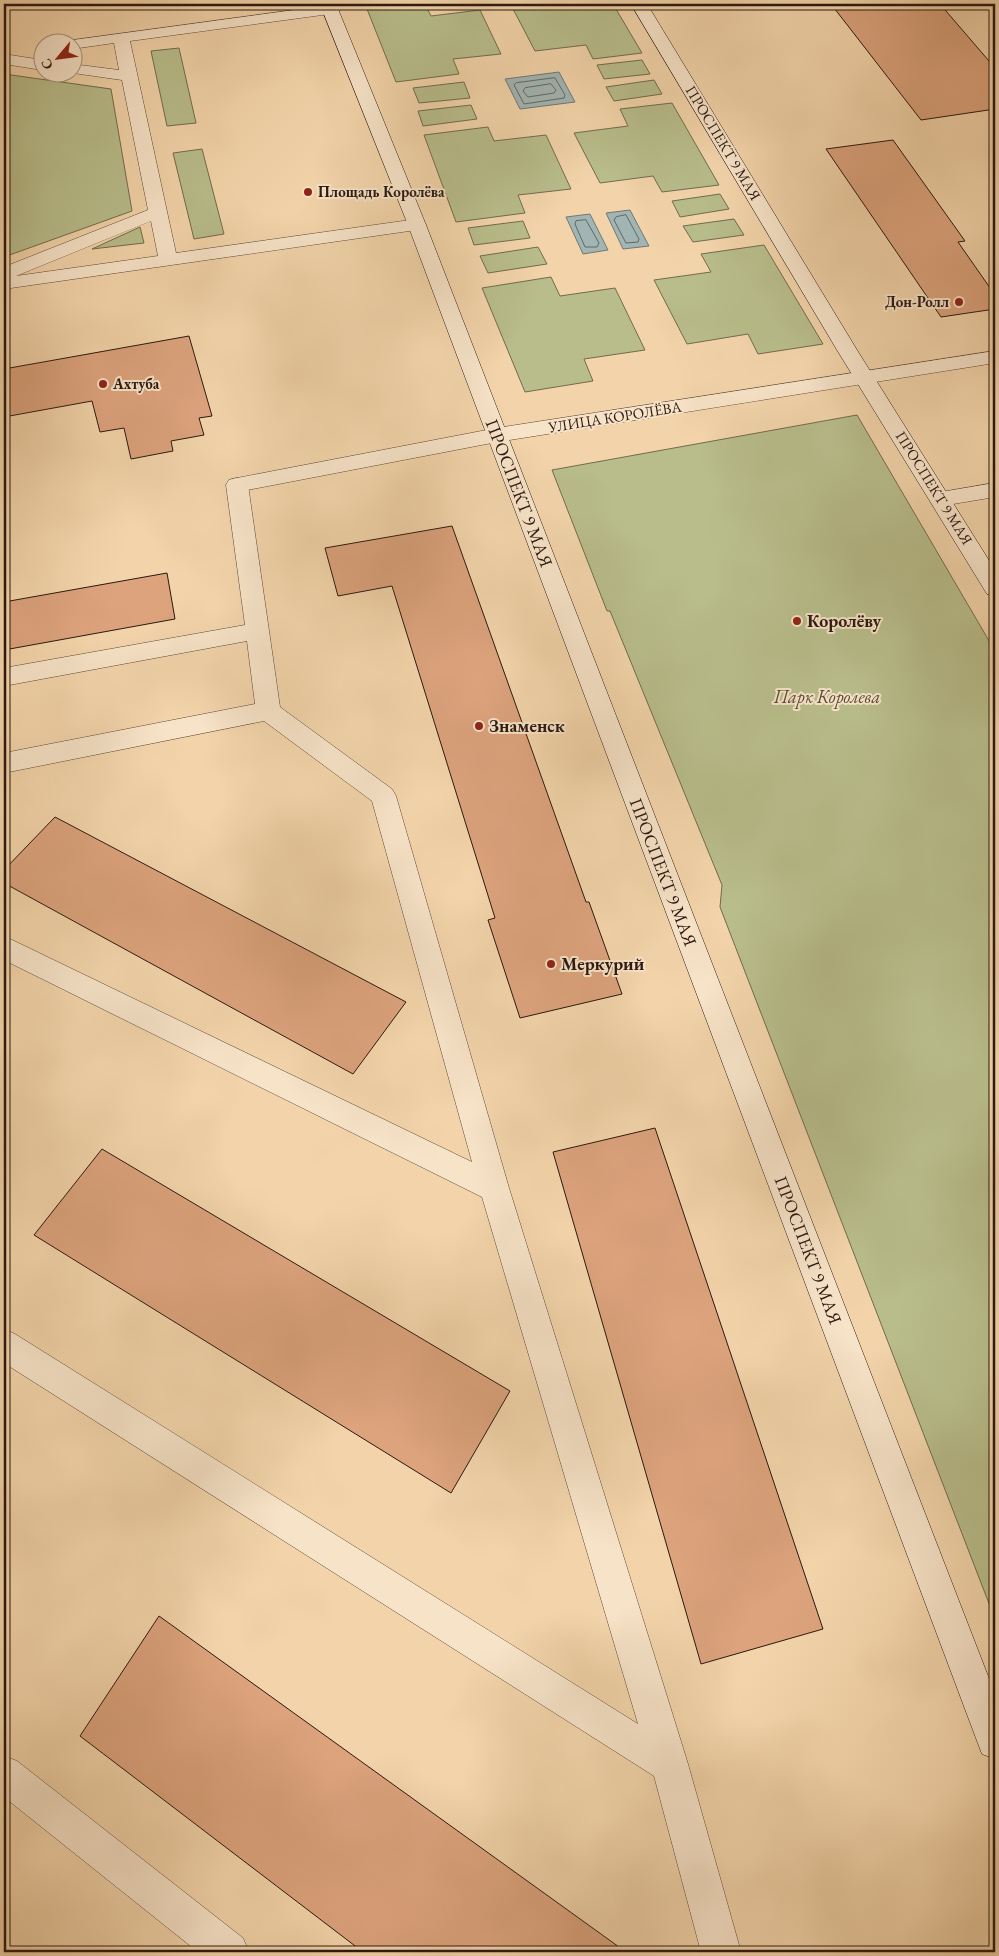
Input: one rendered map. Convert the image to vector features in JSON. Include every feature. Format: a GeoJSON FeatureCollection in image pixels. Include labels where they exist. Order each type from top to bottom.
{"type":"FeatureCollection","features":[{"type":"Feature","properties":{"kind":"street","name":"ПРОСПЕКТ 9 МАЯ"},"geometry":{"type":"LineString","coordinates":[[639,4],[864,377],[995,588]]}},
{"type":"Feature","properties":{"kind":"street","name":"ПРОСПЕКТ 9 МАЯ"},"geometry":{"type":"LineString","coordinates":[[329,7],[417,226],[995,1741]]}},
{"type":"Feature","properties":{"kind":"street"},"geometry":{"type":"LineString","coordinates":[[82,43],[329,7]]}},
{"type":"Feature","properties":{"kind":"street"},"geometry":{"type":"LineString","coordinates":[[121,38],[168,261]]}},
{"type":"Feature","properties":{"kind":"street"},"geometry":{"type":"LineString","coordinates":[[4,53],[32,49]]}},
{"type":"Feature","properties":{"kind":"street"},"geometry":{"type":"LineString","coordinates":[[4,60],[32,64]]}},
{"type":"Feature","properties":{"kind":"street"},"geometry":{"type":"LineString","coordinates":[[82,70],[128,76]]}},
{"type":"Feature","properties":{"kind":"street"},"geometry":{"type":"LineString","coordinates":[[4,273],[158,212]]}},
{"type":"Feature","properties":{"kind":"street"},"geometry":{"type":"LineString","coordinates":[[4,283],[417,226]]}},
{"type":"Feature","properties":{"kind":"street","name":"УЛИЦА КОРОЛЁВА"},"geometry":{"type":"LineString","coordinates":[[257,631],[237,484],[497,436],[995,357]]}},
{"type":"Feature","properties":{"kind":"street"},"geometry":{"type":"LineString","coordinates":[[941,499],[995,490]]}},
{"type":"Feature","properties":{"kind":"street"},"geometry":{"type":"LineString","coordinates":[[4,676],[257,631],[268,711],[383,796],[494,1188],[669,1764],[721,1952]]}},
{"type":"Feature","properties":{"kind":"street"},"geometry":{"type":"LineString","coordinates":[[4,764],[268,711]]}},
{"type":"Feature","properties":{"kind":"street"},"geometry":{"type":"LineString","coordinates":[[4,946],[494,1188]]}},
{"type":"Feature","properties":{"kind":"street"},"geometry":{"type":"LineString","coordinates":[[4,1345],[669,1764]]}},
{"type":"Feature","properties":{"kind":"street"},"geometry":{"type":"LineString","coordinates":[[4,1774],[229,1952]]}},
{"type":"Feature","properties":{"kind":"green space"},"geometry":{"type":"Polygon","coordinates":[[[425,4],[431,16],[480,10],[501,54],[453,59],[459,74],[396,82],[367,9],[425,4]]]}},
{"type":"Feature","properties":{"kind":"green space"},"geometry":{"type":"Polygon","coordinates":[[[543,4],[613,4],[642,53],[593,59],[586,45],[535,51],[512,7],[543,4]]]}},
{"type":"Feature","properties":{"kind":"green space"},"geometry":{"type":"Polygon","coordinates":[[[179,48],[196,123],[167,126],[151,51],[179,48]]]}},
{"type":"Feature","properties":{"kind":"green space"},"geometry":{"type":"Polygon","coordinates":[[[642,60],[650,74],[604,79],[597,65],[642,60]]]}},
{"type":"Feature","properties":{"kind":"green space"},"geometry":{"type":"Polygon","coordinates":[[[4,74],[32,78],[32,82],[61,82],[111,89],[132,211],[4,257],[4,74]]]}},
{"type":"Feature","properties":{"kind":"green space"},"geometry":{"type":"Polygon","coordinates":[[[654,80],[662,94],[614,101],[606,87],[654,80]]]}},
{"type":"Feature","properties":{"kind":"green space"},"geometry":{"type":"Polygon","coordinates":[[[464,82],[470,98],[419,103],[413,88],[464,82]]]}},
{"type":"Feature","properties":{"kind":"green space"},"geometry":{"type":"Polygon","coordinates":[[[672,103],[719,185],[662,192],[653,176],[600,183],[574,133],[628,126],[620,109],[672,103]]]}},
{"type":"Feature","properties":{"kind":"green space"},"geometry":{"type":"Polygon","coordinates":[[[471,105],[477,119],[423,126],[418,111],[471,105]]]}},
{"type":"Feature","properties":{"kind":"green space"},"geometry":{"type":"Polygon","coordinates":[[[488,127],[494,141],[546,135],[571,189],[518,195],[525,213],[456,222],[424,135],[488,127]]]}},
{"type":"Feature","properties":{"kind":"green space"},"geometry":{"type":"Polygon","coordinates":[[[202,149],[224,234],[194,239],[173,153],[202,149]]]}},
{"type":"Feature","properties":{"kind":"green space"},"geometry":{"type":"Polygon","coordinates":[[[720,194],[729,209],[680,217],[672,201],[720,194]]]}},
{"type":"Feature","properties":{"kind":"green space"},"geometry":{"type":"Polygon","coordinates":[[[734,219],[744,235],[693,242],[683,226],[734,219]]]}},
{"type":"Feature","properties":{"kind":"green space"},"geometry":{"type":"Polygon","coordinates":[[[523,221],[530,238],[474,245],[468,228],[523,221]]]}},
{"type":"Feature","properties":{"kind":"green space"},"geometry":{"type":"Polygon","coordinates":[[[140,227],[144,243],[92,249],[140,227]]]}},
{"type":"Feature","properties":{"kind":"green space"},"geometry":{"type":"Polygon","coordinates":[[[764,245],[823,344],[758,354],[748,334],[687,344],[654,280],[711,272],[701,254],[764,245]]]}},
{"type":"Feature","properties":{"kind":"green space"},"geometry":{"type":"Polygon","coordinates":[[[538,247],[547,264],[488,273],[480,256],[538,247]]]}},
{"type":"Feature","properties":{"kind":"green space"},"geometry":{"type":"Polygon","coordinates":[[[551,277],[560,296],[615,288],[645,350],[584,359],[593,381],[525,392],[482,288],[551,277]]]}},
{"type":"Feature","properties":{"kind":"green space","name":"Парк Королева"},"geometry":{"type":"Polygon","coordinates":[[[857,415],[995,651],[995,1619],[720,907],[722,885],[610,611],[607,611],[552,470],[857,415]]]}},
{"type":"Feature","properties":{"kind":"water"},"geometry":{"type":"Polygon","coordinates":[[[559,72],[575,102],[520,109],[505,79],[559,72]]]}},
{"type":"Feature","properties":{"kind":"water"},"geometry":{"type":"Polygon","coordinates":[[[630,210],[649,246],[623,249],[606,213],[630,210]]]}},
{"type":"Feature","properties":{"kind":"water"},"geometry":{"type":"Polygon","coordinates":[[[590,214],[608,250],[583,254],[566,217],[590,214]]]}},
{"type":"Feature","properties":{"kind":"building"},"geometry":{"type":"Polygon","coordinates":[[[831,4],[940,4],[995,68],[995,109],[921,120],[831,4]]]}},
{"type":"Feature","properties":{"kind":"building"},"geometry":{"type":"Polygon","coordinates":[[[893,140],[965,241],[958,242],[995,295],[995,309],[941,317],[826,149],[893,140]]]}},
{"type":"Feature","properties":{"kind":"building","name":"Ахтуба"},"geometry":{"type":"Polygon","coordinates":[[[189,336],[212,416],[199,418],[204,435],[171,441],[173,451],[131,459],[124,428],[100,432],[92,401],[4,417],[4,369],[189,336]]]}},
{"type":"Feature","properties":{"kind":"building","name":"Знаменск"},"geometry":{"type":"Polygon","coordinates":[[[452,526],[586,902],[589,902],[622,994],[520,1018],[488,920],[495,918],[392,586],[338,596],[325,548],[452,526]]]}},
{"type":"Feature","properties":{"kind":"building"},"geometry":{"type":"Polygon","coordinates":[[[167,573],[175,619],[4,650],[4,602],[167,573]]]}},
{"type":"Feature","properties":{"kind":"building"},"geometry":{"type":"Polygon","coordinates":[[[55,817],[406,1002],[353,1074],[4,883],[4,870],[55,817]]]}},
{"type":"Feature","properties":{"kind":"building"},"geometry":{"type":"Polygon","coordinates":[[[655,1128],[823,1629],[701,1664],[553,1152],[655,1128]]]}},
{"type":"Feature","properties":{"kind":"building"},"geometry":{"type":"Polygon","coordinates":[[[102,1149],[510,1391],[451,1493],[34,1235],[102,1149]]]}},
{"type":"Feature","properties":{"kind":"building"},"geometry":{"type":"Polygon","coordinates":[[[159,1616],[626,1952],[363,1952],[80,1736],[159,1616]]]}},
{"type":"Feature","properties":{"kind":"place","name":"Площадь Королёва"},"geometry":{"type":"Point","coordinates":[308,192]}},
{"type":"Feature","properties":{"kind":"place","name":"Дон-Ролл"},"geometry":{"type":"Point","coordinates":[959,302]}},
{"type":"Feature","properties":{"kind":"place","name":"Ахтуба"},"geometry":{"type":"Point","coordinates":[103,384]}},
{"type":"Feature","properties":{"kind":"place","name":"Королёву"},"geometry":{"type":"Point","coordinates":[797,621]}},
{"type":"Feature","properties":{"kind":"place","name":"Знаменск"},"geometry":{"type":"Point","coordinates":[479,726]}},
{"type":"Feature","properties":{"kind":"place","name":"Меркурий"},"geometry":{"type":"Point","coordinates":[551,964]}}]}
